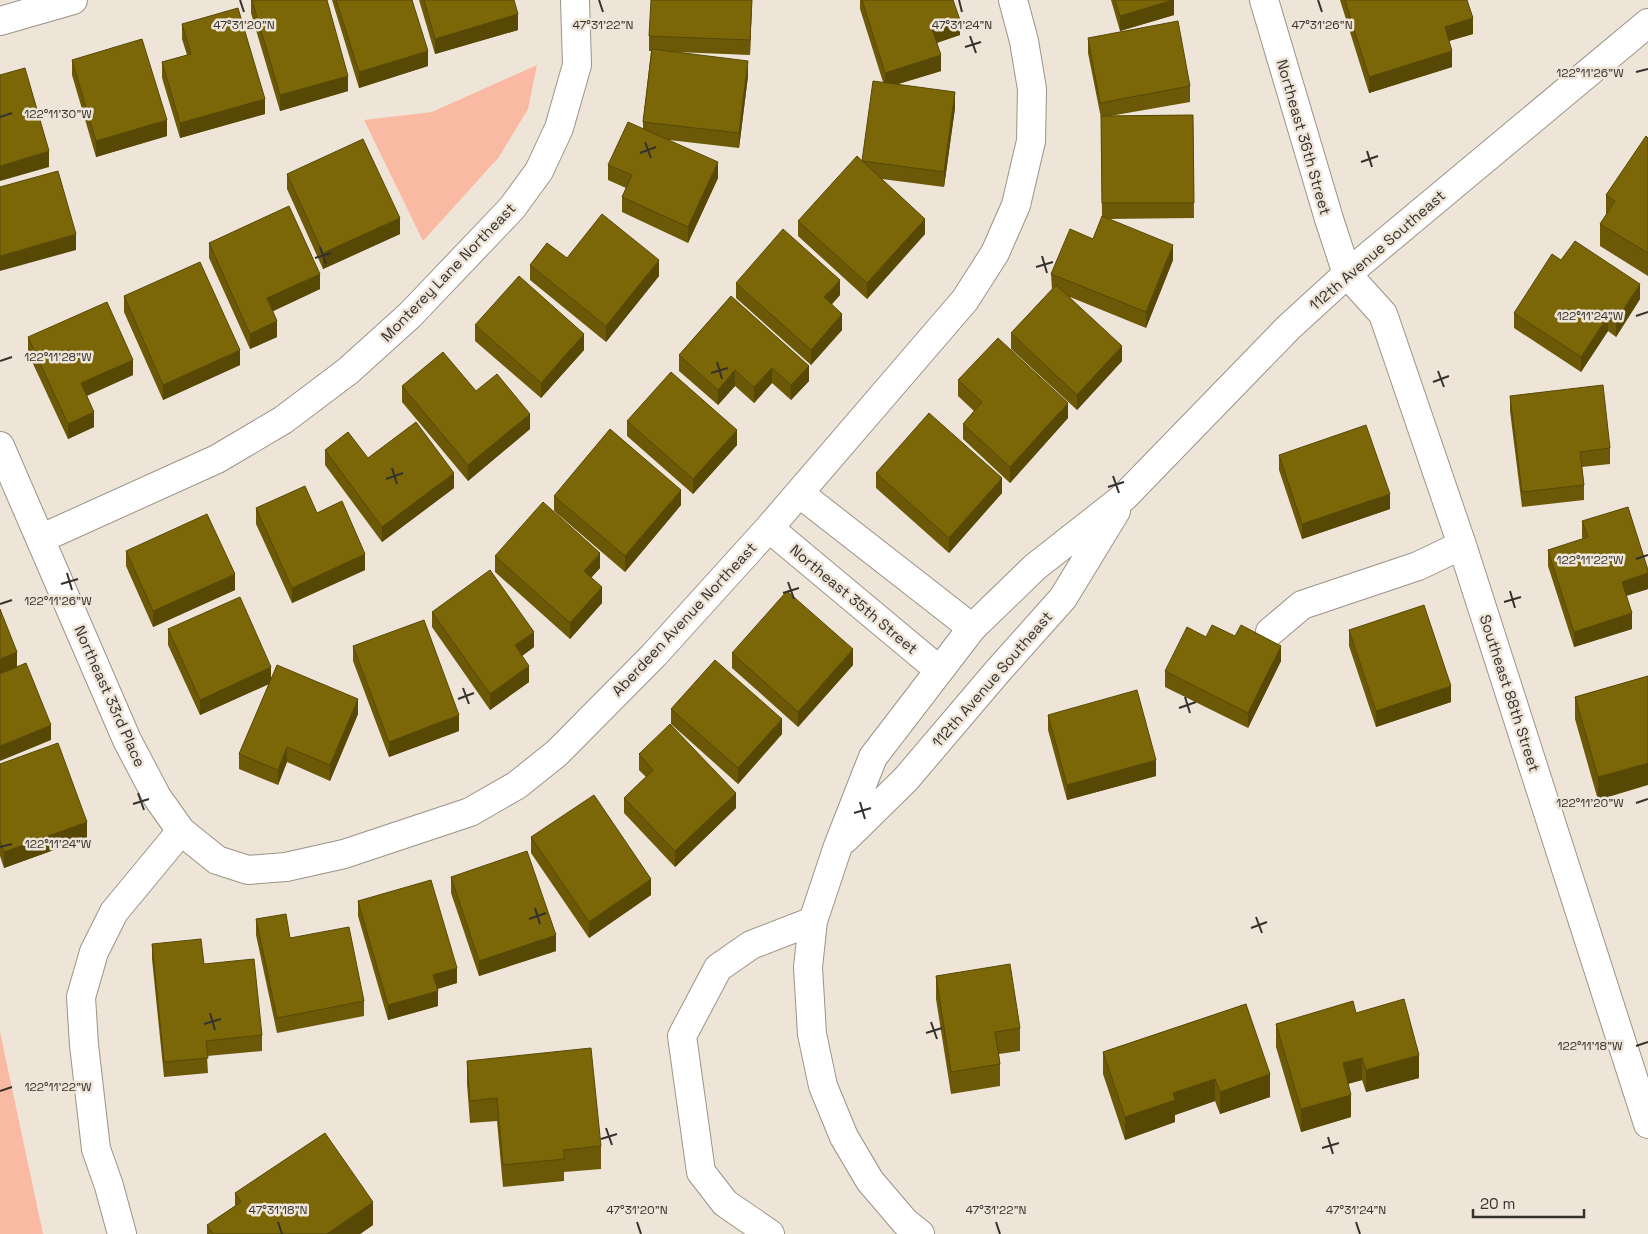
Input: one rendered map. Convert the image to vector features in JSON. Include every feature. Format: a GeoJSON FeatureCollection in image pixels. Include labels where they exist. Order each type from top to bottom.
{"type":"FeatureCollection","features":[{"type":"Feature","properties":{"kind":"street"},"geometry":{"type":"LineString","coordinates":[[0,22],[27,6],[73,0]]}},
{"type":"Feature","properties":{"kind":"street","name":"Monterey Lane Northeast"},"geometry":{"type":"LineString","coordinates":[[40,539],[218,459],[283,420],[348,371],[410,316],[512,208],[539,171],[559,128],[577,65],[575,0]]}},
{"type":"Feature","properties":{"kind":"street","name":"Aberdeen Avenue Northeast"},"geometry":{"type":"LineString","coordinates":[[181,831],[217,860],[248,870],[286,867],[344,854],[470,812],[517,786],[558,753],[654,655],[769,528],[965,300],[995,253],[1016,205],[1031,141],[1032,88],[1024,42],[1013,0]]}},
{"type":"Feature","properties":{"kind":"street","name":"Northeast 36th Street"},"geometry":{"type":"LineString","coordinates":[[1264,0],[1328,220],[1348,274]]}},
{"type":"Feature","properties":{"kind":"street","name":"112th Avenue Southeast"},"geometry":{"type":"LineString","coordinates":[[920,1234],[905,1222],[870,1180],[844,1137],[823,1086],[812,1034],[808,967],[813,921],[838,846],[873,758],[938,670],[972,628],[1035,567],[1124,497],[1288,328],[1348,274],[1648,23]]}},
{"type":"Feature","properties":{"kind":"street","name":"Southeast 88th Street"},"geometry":{"type":"LineString","coordinates":[[1348,274],[1383,314],[1462,545],[1648,1124]]}},
{"type":"Feature","properties":{"kind":"street","name":"Northeast 33rd Place"},"geometry":{"type":"LineString","coordinates":[[0,446],[127,740],[157,797],[181,831]]}},
{"type":"Feature","properties":{"kind":"street"},"geometry":{"type":"LineString","coordinates":[[798,493],[972,628]]}},
{"type":"Feature","properties":{"kind":"street","name":"112th Avenue Southeast"},"geometry":{"type":"LineString","coordinates":[[838,846],[906,779],[1063,598],[1124,497]]}},
{"type":"Feature","properties":{"kind":"street","name":"Northeast 35th Street"},"geometry":{"type":"LineString","coordinates":[[769,528],[938,670]]}},
{"type":"Feature","properties":{"kind":"street"},"geometry":{"type":"LineString","coordinates":[[1270,632],[1302,605],[1418,566],[1462,545]]}},
{"type":"Feature","properties":{"kind":"street"},"geometry":{"type":"LineString","coordinates":[[122,1234],[109,1186],[96,1149],[84,1045],[81,997],[94,952],[114,912],[181,831]]}},
{"type":"Feature","properties":{"kind":"street"},"geometry":{"type":"LineString","coordinates":[[764,1232],[725,1203],[701,1172],[682,1036],[718,968],[751,945],[813,921]]}},
{"type":"Feature","properties":{"kind":"street"},"geometry":{"type":"LineString","coordinates":[[106,1234],[109,1186]]}},
{"type":"Feature","properties":{"kind":"shaded area"},"geometry":{"type":"Polygon","coordinates":[[[537,65],[528,109],[499,157],[423,241],[364,120],[432,112],[537,65]]]}},
{"type":"Feature","properties":{"kind":"shaded area"},"geometry":{"type":"Polygon","coordinates":[[[0,1032],[43,1234],[0,1234],[0,1032]]]}},
{"type":"Feature","properties":{"kind":"building"},"geometry":{"type":"Polygon","coordinates":[[[252,0],[327,0],[348,76],[280,95],[252,0]]]}},
{"type":"Feature","properties":{"kind":"building"},"geometry":{"type":"Polygon","coordinates":[[[336,0],[412,0],[428,51],[359,72],[336,0]]]}},
{"type":"Feature","properties":{"kind":"building"},"geometry":{"type":"Polygon","coordinates":[[[424,0],[514,0],[518,14],[435,39],[424,0]]]}},
{"type":"Feature","properties":{"kind":"building"},"geometry":{"type":"Polygon","coordinates":[[[651,0],[752,0],[750,40],[649,36],[651,0]]]}},
{"type":"Feature","properties":{"kind":"building"},"geometry":{"type":"Polygon","coordinates":[[[862,0],[953,0],[960,20],[932,29],[941,55],[885,73],[862,0]]]}},
{"type":"Feature","properties":{"kind":"building"},"geometry":{"type":"Polygon","coordinates":[[[1115,0],[1173,0],[1120,16],[1115,0]]]}},
{"type":"Feature","properties":{"kind":"building"},"geometry":{"type":"Polygon","coordinates":[[[1345,0],[1467,0],[1473,18],[1445,27],[1452,51],[1369,77],[1345,0]]]}},
{"type":"Feature","properties":{"kind":"building"},"geometry":{"type":"Polygon","coordinates":[[[238,8],[265,99],[180,123],[162,62],[191,54],[182,24],[238,8]]]}},
{"type":"Feature","properties":{"kind":"building"},"geometry":{"type":"Polygon","coordinates":[[[1178,21],[1190,86],[1100,103],[1088,38],[1178,21]]]}},
{"type":"Feature","properties":{"kind":"building"},"geometry":{"type":"Polygon","coordinates":[[[142,39],[167,120],[96,141],[72,60],[142,39]]]}},
{"type":"Feature","properties":{"kind":"building"},"geometry":{"type":"Polygon","coordinates":[[[652,49],[748,61],[739,133],[643,122],[652,49]]]}},
{"type":"Feature","properties":{"kind":"building"},"geometry":{"type":"Polygon","coordinates":[[[25,68],[49,151],[0,166],[0,75],[25,68]]]}},
{"type":"Feature","properties":{"kind":"building"},"geometry":{"type":"Polygon","coordinates":[[[873,81],[955,92],[944,172],[862,161],[873,81]]]}},
{"type":"Feature","properties":{"kind":"building"},"geometry":{"type":"Polygon","coordinates":[[[1193,115],[1194,203],[1102,203],[1101,116],[1193,115]]]}},
{"type":"Feature","properties":{"kind":"building"},"geometry":{"type":"Polygon","coordinates":[[[628,122],[718,162],[688,227],[622,197],[632,175],[608,165],[628,122]]]}},
{"type":"Feature","properties":{"kind":"building"},"geometry":{"type":"Polygon","coordinates":[[[1646,136],[1648,138],[1648,253],[1600,224],[1615,201],[1606,195],[1646,136]]]}},
{"type":"Feature","properties":{"kind":"building"},"geometry":{"type":"Polygon","coordinates":[[[363,139],[400,218],[323,253],[287,174],[363,139]]]}},
{"type":"Feature","properties":{"kind":"building"},"geometry":{"type":"Polygon","coordinates":[[[857,156],[925,219],[867,283],[798,221],[857,156]]]}},
{"type":"Feature","properties":{"kind":"building"},"geometry":{"type":"Polygon","coordinates":[[[58,171],[76,234],[0,256],[0,187],[58,171]]]}},
{"type":"Feature","properties":{"kind":"building"},"geometry":{"type":"Polygon","coordinates":[[[289,206],[320,274],[267,298],[277,321],[250,334],[209,243],[289,206]]]}},
{"type":"Feature","properties":{"kind":"building"},"geometry":{"type":"Polygon","coordinates":[[[602,214],[659,260],[606,326],[530,265],[547,243],[567,258],[602,214]]]}},
{"type":"Feature","properties":{"kind":"building"},"geometry":{"type":"Polygon","coordinates":[[[1102,216],[1173,245],[1146,312],[1051,274],[1070,229],[1093,239],[1102,216]]]}},
{"type":"Feature","properties":{"kind":"building"},"geometry":{"type":"Polygon","coordinates":[[[783,229],[840,280],[824,297],[842,314],[811,350],[736,283],[783,229]]]}},
{"type":"Feature","properties":{"kind":"building"},"geometry":{"type":"Polygon","coordinates":[[[1575,241],[1640,284],[1616,321],[1608,316],[1581,357],[1514,313],[1552,254],[1561,260],[1575,241]]]}},
{"type":"Feature","properties":{"kind":"building"},"geometry":{"type":"Polygon","coordinates":[[[200,262],[240,350],[163,385],[124,296],[200,262]]]}},
{"type":"Feature","properties":{"kind":"building"},"geometry":{"type":"Polygon","coordinates":[[[519,276],[584,334],[541,383],[475,325],[519,276]]]}},
{"type":"Feature","properties":{"kind":"building"},"geometry":{"type":"Polygon","coordinates":[[[1056,285],[1122,346],[1077,395],[1011,333],[1056,285]]]}},
{"type":"Feature","properties":{"kind":"building"},"geometry":{"type":"Polygon","coordinates":[[[731,296],[809,366],[791,385],[772,368],[754,387],[735,370],[718,390],[679,355],[731,296]]]}},
{"type":"Feature","properties":{"kind":"building"},"geometry":{"type":"Polygon","coordinates":[[[107,302],[133,360],[81,383],[94,412],[68,424],[28,337],[107,302]]]}},
{"type":"Feature","properties":{"kind":"building"},"geometry":{"type":"Polygon","coordinates":[[[998,338],[1068,403],[1010,467],[963,424],[982,402],[958,380],[998,338]]]}},
{"type":"Feature","properties":{"kind":"building"},"geometry":{"type":"Polygon","coordinates":[[[443,352],[476,391],[497,374],[530,414],[468,465],[402,386],[443,352]]]}},
{"type":"Feature","properties":{"kind":"building"},"geometry":{"type":"Polygon","coordinates":[[[671,372],[737,430],[693,479],[627,421],[671,372]]]}},
{"type":"Feature","properties":{"kind":"building"},"geometry":{"type":"Polygon","coordinates":[[[1603,385],[1610,448],[1580,452],[1584,485],[1522,492],[1510,396],[1603,385]]]}},
{"type":"Feature","properties":{"kind":"building"},"geometry":{"type":"Polygon","coordinates":[[[929,413],[1002,478],[949,538],[876,473],[929,413]]]}},
{"type":"Feature","properties":{"kind":"building"},"geometry":{"type":"Polygon","coordinates":[[[416,422],[454,473],[382,527],[325,450],[348,432],[368,458],[416,422]]]}},
{"type":"Feature","properties":{"kind":"building"},"geometry":{"type":"Polygon","coordinates":[[[1366,425],[1390,494],[1302,524],[1279,455],[1366,425]]]}},
{"type":"Feature","properties":{"kind":"building"},"geometry":{"type":"Polygon","coordinates":[[[610,429],[681,490],[625,556],[554,496],[610,429]]]}},
{"type":"Feature","properties":{"kind":"building"},"geometry":{"type":"Polygon","coordinates":[[[305,486],[317,513],[342,501],[365,554],[292,588],[256,508],[305,486]]]}},
{"type":"Feature","properties":{"kind":"building"},"geometry":{"type":"Polygon","coordinates":[[[543,502],[600,553],[584,571],[602,587],[570,623],[495,556],[543,502]]]}},
{"type":"Feature","properties":{"kind":"building"},"geometry":{"type":"Polygon","coordinates":[[[1628,507],[1648,570],[1648,573],[1622,582],[1632,613],[1574,632],[1548,550],[1588,537],[1582,521],[1628,507]]]}},
{"type":"Feature","properties":{"kind":"building"},"geometry":{"type":"Polygon","coordinates":[[[207,514],[235,574],[153,611],[126,551],[207,514]]]}},
{"type":"Feature","properties":{"kind":"building"},"geometry":{"type":"Polygon","coordinates":[[[490,570],[534,632],[515,645],[529,666],[490,694],[432,612],[490,570]]]}},
{"type":"Feature","properties":{"kind":"building"},"geometry":{"type":"Polygon","coordinates":[[[787,591],[853,649],[798,712],[732,653],[787,591]]]}},
{"type":"Feature","properties":{"kind":"building"},"geometry":{"type":"Polygon","coordinates":[[[240,597],[271,667],[200,700],[168,629],[240,597]]]}},
{"type":"Feature","properties":{"kind":"building"},"geometry":{"type":"Polygon","coordinates":[[[1424,605],[1451,686],[1376,711],[1349,630],[1424,605]]]}},
{"type":"Feature","properties":{"kind":"building"},"geometry":{"type":"Polygon","coordinates":[[[0,609],[17,652],[0,659],[0,609]]]}},
{"type":"Feature","properties":{"kind":"building"},"geometry":{"type":"Polygon","coordinates":[[[424,620],[459,715],[389,742],[353,646],[424,620]]]}},
{"type":"Feature","properties":{"kind":"building"},"geometry":{"type":"Polygon","coordinates":[[[1212,625],[1235,636],[1241,625],[1281,646],[1248,713],[1165,671],[1187,627],[1206,637],[1212,625]]]}},
{"type":"Feature","properties":{"kind":"building"},"geometry":{"type":"Polygon","coordinates":[[[715,660],[782,719],[738,768],[671,709],[715,660]]]}},
{"type":"Feature","properties":{"kind":"building"},"geometry":{"type":"Polygon","coordinates":[[[26,663],[51,725],[0,746],[0,674],[26,663]]]}},
{"type":"Feature","properties":{"kind":"building"},"geometry":{"type":"Polygon","coordinates":[[[277,665],[358,699],[330,765],[287,747],[278,770],[239,754],[277,665]]]}},
{"type":"Feature","properties":{"kind":"building"},"geometry":{"type":"Polygon","coordinates":[[[1648,676],[1648,763],[1598,777],[1575,697],[1648,676]]]}},
{"type":"Feature","properties":{"kind":"building"},"geometry":{"type":"Polygon","coordinates":[[[1137,690],[1156,760],[1067,785],[1048,715],[1137,690]]]}},
{"type":"Feature","properties":{"kind":"building"},"geometry":{"type":"Polygon","coordinates":[[[670,724],[736,793],[675,851],[624,798],[653,770],[639,754],[670,724]]]}},
{"type":"Feature","properties":{"kind":"building"},"geometry":{"type":"Polygon","coordinates":[[[58,743],[87,822],[4,852],[0,840],[0,764],[58,743]]]}},
{"type":"Feature","properties":{"kind":"building"},"geometry":{"type":"Polygon","coordinates":[[[594,795],[651,879],[589,922],[531,837],[594,795]]]}},
{"type":"Feature","properties":{"kind":"building"},"geometry":{"type":"Polygon","coordinates":[[[527,851],[556,935],[479,961],[451,877],[527,851]]]}},
{"type":"Feature","properties":{"kind":"building"},"geometry":{"type":"Polygon","coordinates":[[[431,880],[457,968],[433,975],[438,991],[388,1005],[358,901],[431,880]]]}},
{"type":"Feature","properties":{"kind":"building"},"geometry":{"type":"Polygon","coordinates":[[[286,914],[290,938],[349,927],[364,1001],[277,1018],[256,919],[286,914]]]}},
{"type":"Feature","properties":{"kind":"building"},"geometry":{"type":"Polygon","coordinates":[[[201,939],[204,964],[254,959],[262,1035],[206,1041],[208,1058],[164,1062],[152,944],[201,939]]]}},
{"type":"Feature","properties":{"kind":"building"},"geometry":{"type":"Polygon","coordinates":[[[1010,964],[1020,1028],[995,1032],[1000,1064],[951,1072],[936,976],[1010,964]]]}},
{"type":"Feature","properties":{"kind":"building"},"geometry":{"type":"Polygon","coordinates":[[[1404,999],[1419,1055],[1366,1070],[1362,1058],[1343,1063],[1351,1095],[1301,1109],[1276,1024],[1353,1001],[1356,1013],[1404,999]]]}},
{"type":"Feature","properties":{"kind":"building"},"geometry":{"type":"Polygon","coordinates":[[[1246,1004],[1270,1074],[1220,1092],[1215,1079],[1173,1093],[1175,1100],[1125,1117],[1103,1052],[1246,1004]]]}},
{"type":"Feature","properties":{"kind":"building"},"geometry":{"type":"Polygon","coordinates":[[[591,1048],[601,1146],[564,1150],[564,1159],[503,1165],[497,1098],[470,1101],[467,1061],[591,1048]]]}},
{"type":"Feature","properties":{"kind":"building"},"geometry":{"type":"Polygon","coordinates":[[[325,1133],[373,1202],[327,1234],[213,1234],[207,1225],[241,1202],[235,1193],[325,1133]]]}}]}
